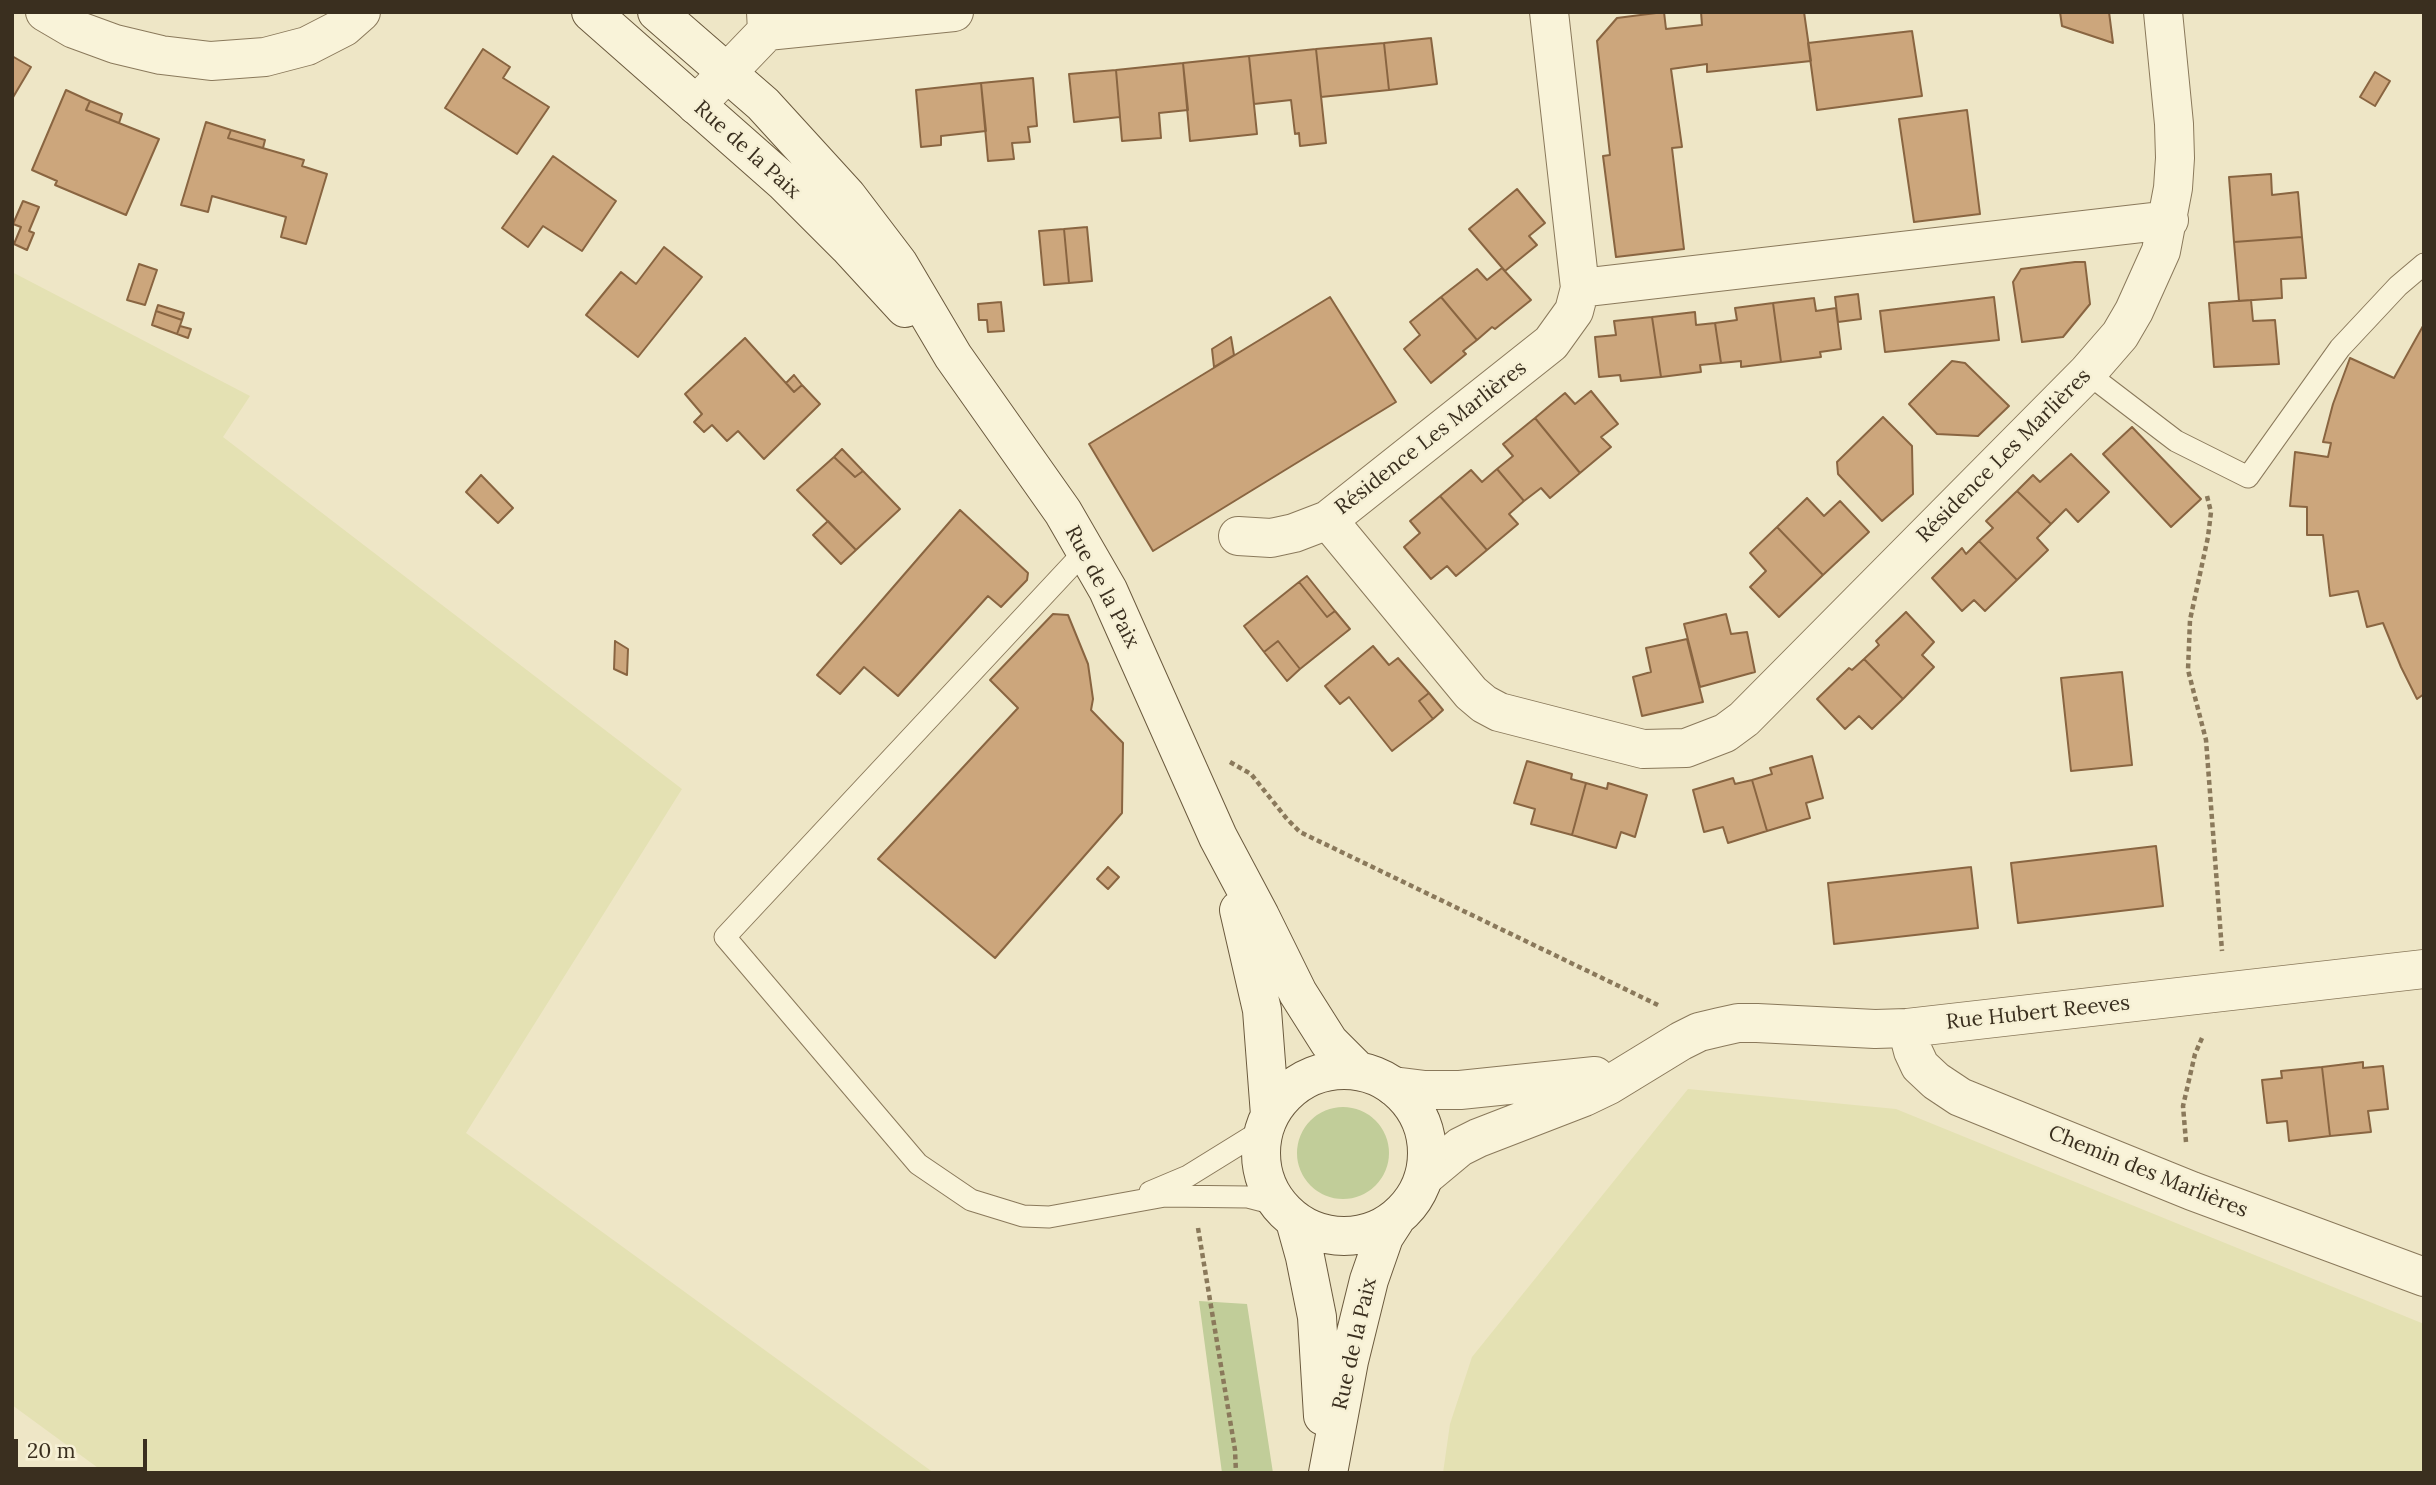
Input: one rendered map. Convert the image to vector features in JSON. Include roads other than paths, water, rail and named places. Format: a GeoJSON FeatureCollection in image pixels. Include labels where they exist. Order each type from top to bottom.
{"type":"FeatureCollection","features":[{"type":"Feature","properties":{"kind":"street"},"geometry":{"type":"LineString","coordinates":[[45,12],[74,29],[116,44],[161,55],[211,61],[264,57],[307,46],[344,27],[361,12]]}},
{"type":"Feature","properties":{"kind":"street","name":"Rue de la Paix"},"geometry":{"type":"LineString","coordinates":[[591,12],[819,215],[953,356]]}},
{"type":"Feature","properties":{"kind":"street","name":"Rue de la Paix"},"geometry":{"type":"LineString","coordinates":[[657,12],[728,72],[779,121],[854,205],[898,263],[953,356],[1038,475],[1086,550],[1128,632],[1218,837],[1309,1012],[1329,1042],[1358,1071]]}},
{"type":"Feature","properties":{"kind":"street"},"geometry":{"type":"LineString","coordinates":[[696,104],[728,72],[767,22],[954,12]]}},
{"type":"Feature","properties":{"kind":"street","name":"Résidence Les Marlières"},"geometry":{"type":"LineString","coordinates":[[1238,536],[1271,538],[1294,533],[1328,520],[1550,343],[1574,312],[1580,288],[1549,12]]}},
{"type":"Feature","properties":{"kind":"street","name":"Résidence Les Marlières"},"geometry":{"type":"LineString","coordinates":[[1328,520],[1471,692],[1484,704],[1499,712],[1643,749],[1686,748],[1725,733],[1744,719],[2087,373],[2120,335],[2134,312],[2161,251],[2169,220],[2175,158],[2163,12]]}},
{"type":"Feature","properties":{"kind":"street"},"geometry":{"type":"LineString","coordinates":[[1580,288],[2169,220]]}},
{"type":"Feature","properties":{"kind":"street","name":"Rue de la Paix"},"geometry":{"type":"LineString","coordinates":[[1218,837],[1246,934],[1262,1010],[1267,1122]]}},
{"type":"Feature","properties":{"kind":"street","name":"Rue Hubert Reeves"},"geometry":{"type":"LineString","coordinates":[[1424,1177],[1461,1147],[1478,1138],[1584,1097],[1699,1032],[1738,1023],[1907,1028],[2424,969]]}},
{"type":"Feature","properties":{"kind":"street","name":"Chemin des Marlières"},"geometry":{"type":"LineString","coordinates":[[1907,1028],[1920,1066],[1960,1097],[2192,1191],[2424,1277]]}},
{"type":"Feature","properties":{"kind":"street","name":"Rue Hubert Reeves"},"geometry":{"type":"LineString","coordinates":[[1393,1086],[1440,1091],[1566,1080],[1611,1071],[1657,1054]]}},
{"type":"Feature","properties":{"kind":"street"},"geometry":{"type":"LineString","coordinates":[[1328,1071],[1358,1071],[1382,1079],[1393,1086],[1411,1103],[1423,1126],[1428,1152],[1424,1177],[1413,1201],[1395,1220],[1371,1232],[1346,1237],[1319,1233],[1287,1213],[1271,1194],[1262,1169],[1261,1156],[1267,1122],[1289,1091],[1328,1071]]}},
{"type":"Feature","properties":{"kind":"street","name":"Rue de la Paix"},"geometry":{"type":"LineString","coordinates":[[1287,1213],[1308,1270],[1317,1317],[1328,1473]]}},
{"type":"Feature","properties":{"kind":"street","name":"Rue de la Paix"},"geometry":{"type":"LineString","coordinates":[[1328,1473],[1349,1361],[1368,1280],[1384,1237],[1395,1220]]}},
{"type":"Feature","properties":{"kind":"lane"},"geometry":{"type":"LineString","coordinates":[[2087,373],[2176,441],[2248,477],[2340,348],[2398,286],[2424,264]]}},
{"type":"Feature","properties":{"kind":"lane"},"geometry":{"type":"LineString","coordinates":[[1086,550],[725,937],[918,1164],[971,1200],[1023,1216],[1049,1217],[1165,1196],[1248,1197],[1287,1213]]}},
{"type":"Feature","properties":{"kind":"lane"},"geometry":{"type":"LineString","coordinates":[[1126,1202],[1188,1176],[1267,1122]]}}]}
